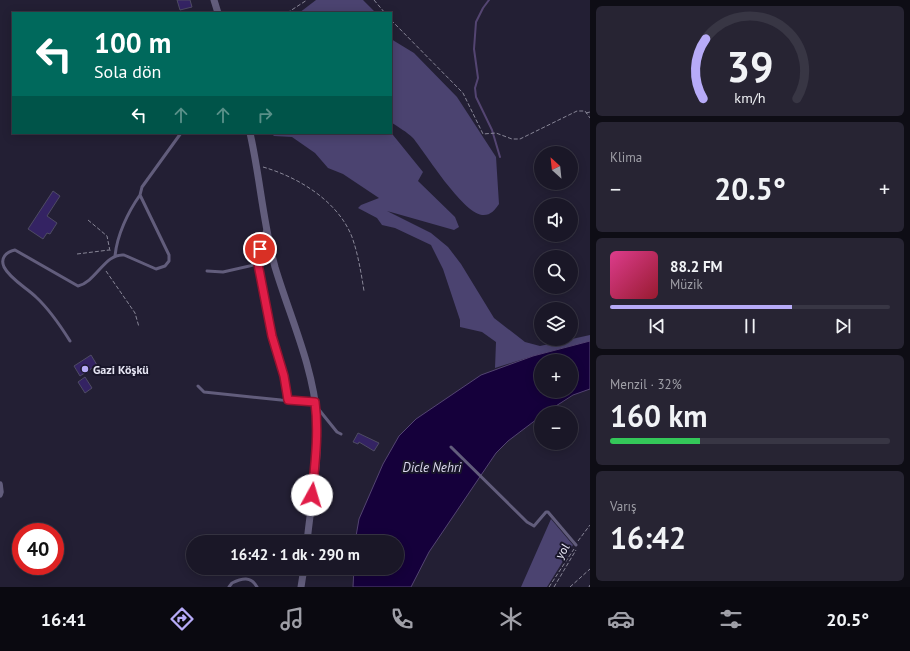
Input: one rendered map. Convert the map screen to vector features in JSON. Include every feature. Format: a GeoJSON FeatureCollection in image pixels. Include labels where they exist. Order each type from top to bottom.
{"type":"FeatureCollection","features":[{"type":"Feature","properties":{"kind":"street"},"geometry":{"type":"LineString","coordinates":[[214,0],[218,12]]}},
{"type":"Feature","properties":{"kind":"street"},"geometry":{"type":"LineString","coordinates":[[250,134],[257,165],[266,228],[275,267],[312,386],[315,403],[317,448],[307,535]]}},
{"type":"Feature","properties":{"kind":"street"},"geometry":{"type":"LineString","coordinates":[[0,484],[2,492],[0,495]]}},
{"type":"Feature","properties":{"kind":"street"},"geometry":{"type":"LineString","coordinates":[[302,587],[303,575]]}},
{"type":"Feature","properties":{"kind":"lane"},"geometry":{"type":"LineString","coordinates":[[115,256],[116,244],[133,205],[140,195],[142,187],[180,134]]}},
{"type":"Feature","properties":{"kind":"lane"},"geometry":{"type":"LineString","coordinates":[[70,341],[46,307],[6,271],[2,262],[3,258],[6,254],[15,250],[78,286],[86,282],[115,256],[124,255],[156,269],[165,266],[169,261],[169,255],[140,195]]}},
{"type":"Feature","properties":{"kind":"lane"},"geometry":{"type":"LineString","coordinates":[[266,228],[261,239],[258,264],[272,336],[284,376],[288,400]]}},
{"type":"Feature","properties":{"kind":"lane"},"geometry":{"type":"LineString","coordinates":[[207,271],[224,272],[258,264]]}},
{"type":"Feature","properties":{"kind":"lane"},"geometry":{"type":"LineString","coordinates":[[198,386],[204,392],[315,403],[337,432],[342,434]]}},
{"type":"Feature","properties":{"kind":"lane"},"geometry":{"type":"LineString","coordinates":[[451,447],[527,522],[534,526],[546,512],[548,512],[576,545]]}},
{"type":"Feature","properties":{"kind":"lane"},"geometry":{"type":"LineString","coordinates":[[229,587],[232,582],[246,578],[254,581],[257,587]]}},
{"type":"Feature","properties":{"kind":"path"},"geometry":{"type":"LineString","coordinates":[[289,12],[307,0]]}},
{"type":"Feature","properties":{"kind":"path"},"geometry":{"type":"LineString","coordinates":[[374,0],[384,12]]}},
{"type":"Feature","properties":{"kind":"path"},"geometry":{"type":"LineString","coordinates":[[392,21],[463,93],[476,123],[483,134],[496,133],[512,139],[520,139],[577,111],[585,111],[590,118]]}},
{"type":"Feature","properties":{"kind":"path"},"geometry":{"type":"LineString","coordinates":[[586,113],[590,112]]}},
{"type":"Feature","properties":{"kind":"path"},"geometry":{"type":"LineString","coordinates":[[257,165],[288,175],[323,198],[334,209],[342,219],[351,236],[358,257],[364,290]]}},
{"type":"Feature","properties":{"kind":"path"},"geometry":{"type":"LineString","coordinates":[[88,220],[107,236],[110,250],[115,256]]}},
{"type":"Feature","properties":{"kind":"path"},"geometry":{"type":"LineString","coordinates":[[77,254],[110,250]]}},
{"type":"Feature","properties":{"kind":"path"},"geometry":{"type":"LineString","coordinates":[[103,267],[135,313],[139,327]]}},
{"type":"Feature","properties":{"kind":"path","name":"yol"},"geometry":{"type":"LineString","coordinates":[[549,587],[590,525]]}},
{"type":"Feature","properties":{"kind":"path"},"geometry":{"type":"LineString","coordinates":[[554,587],[582,539]]}},
{"type":"Feature","properties":{"kind":"path"},"geometry":{"type":"LineString","coordinates":[[570,587],[590,569]]}},
{"type":"Feature","properties":{"kind":"shaded area"},"geometry":{"type":"Polygon","coordinates":[[[316,0],[363,0],[375,12],[300,12],[316,0]]]}},
{"type":"Feature","properties":{"kind":"shaded area"},"geometry":{"type":"Polygon","coordinates":[[[392,40],[414,53],[457,97],[496,157],[499,204],[490,214],[482,215],[474,211],[455,194],[413,138],[392,123],[392,40]]]}},
{"type":"Feature","properties":{"kind":"shaded area"},"geometry":{"type":"Polygon","coordinates":[[[272,134],[393,135],[423,172],[418,181],[455,217],[459,227],[454,230],[387,211],[431,233],[448,247],[461,264],[494,318],[525,342],[534,344],[534,346],[571,346],[541,354],[534,354],[534,356],[495,368],[496,342],[482,332],[460,327],[460,320],[443,269],[431,245],[395,228],[382,225],[377,218],[358,208],[361,205],[379,198],[343,174],[328,168],[315,153],[292,137],[274,136],[272,134]]]}},
{"type":"Feature","properties":{"kind":"shaded area"},"geometry":{"type":"Polygon","coordinates":[[[590,335],[590,341],[578,344],[578,338],[590,335]]]}},
{"type":"Feature","properties":{"kind":"shaded area"},"geometry":{"type":"Polygon","coordinates":[[[551,519],[573,545],[547,587],[521,587],[551,519]]]}},
{"type":"Feature","properties":{"kind":"water","name":"Dicle Nehri"},"geometry":{"type":"Polygon","coordinates":[[[590,341],[590,389],[578,393],[578,354],[541,354],[571,346],[578,346],[578,344],[590,341]]]}},
{"type":"Feature","properties":{"kind":"water","name":"Dicle Nehri"},"geometry":{"type":"Polygon","coordinates":[[[534,356],[534,398],[568,398],[556,406],[534,406],[534,421],[508,441],[496,453],[429,552],[411,587],[353,587],[354,575],[404,575],[404,535],[356,535],[359,519],[383,464],[399,436],[416,419],[481,375],[534,356]]]}},
{"type":"Feature","properties":{"kind":"building"},"geometry":{"type":"Polygon","coordinates":[[[177,0],[190,0],[192,7],[180,10],[177,0]]]}},
{"type":"Feature","properties":{"kind":"building"},"geometry":{"type":"Polygon","coordinates":[[[53,191],[60,196],[47,216],[57,223],[50,234],[47,233],[43,239],[28,229],[53,191]]]}},
{"type":"Feature","properties":{"kind":"building"},"geometry":{"type":"Polygon","coordinates":[[[91,355],[97,365],[80,376],[74,366],[91,355]]]}},
{"type":"Feature","properties":{"kind":"building"},"geometry":{"type":"Polygon","coordinates":[[[85,377],[92,388],[85,393],[78,382],[85,377]]]}},
{"type":"Feature","properties":{"kind":"building"},"geometry":{"type":"Polygon","coordinates":[[[358,433],[379,443],[374,451],[359,442],[358,444],[353,442],[358,433]]]}},
{"type":"Feature","properties":{"kind":"waterway"},"geometry":{"type":"LineString","coordinates":[[489,0],[476,22],[474,49],[478,78],[475,88],[476,97],[492,130],[500,157]]}},
{"type":"Feature","properties":{"kind":"place","name":"Gazi Köşkü"},"geometry":{"type":"Point","coordinates":[85,369]}},
{"type":"Feature","properties":{"kind":"route"},"geometry":{"type":"LineString","coordinates":[[260,249],[260,259],[258,264],[272,336],[284,376],[288,400],[315,402],[317,419],[317,448],[312,495]]}}]}
